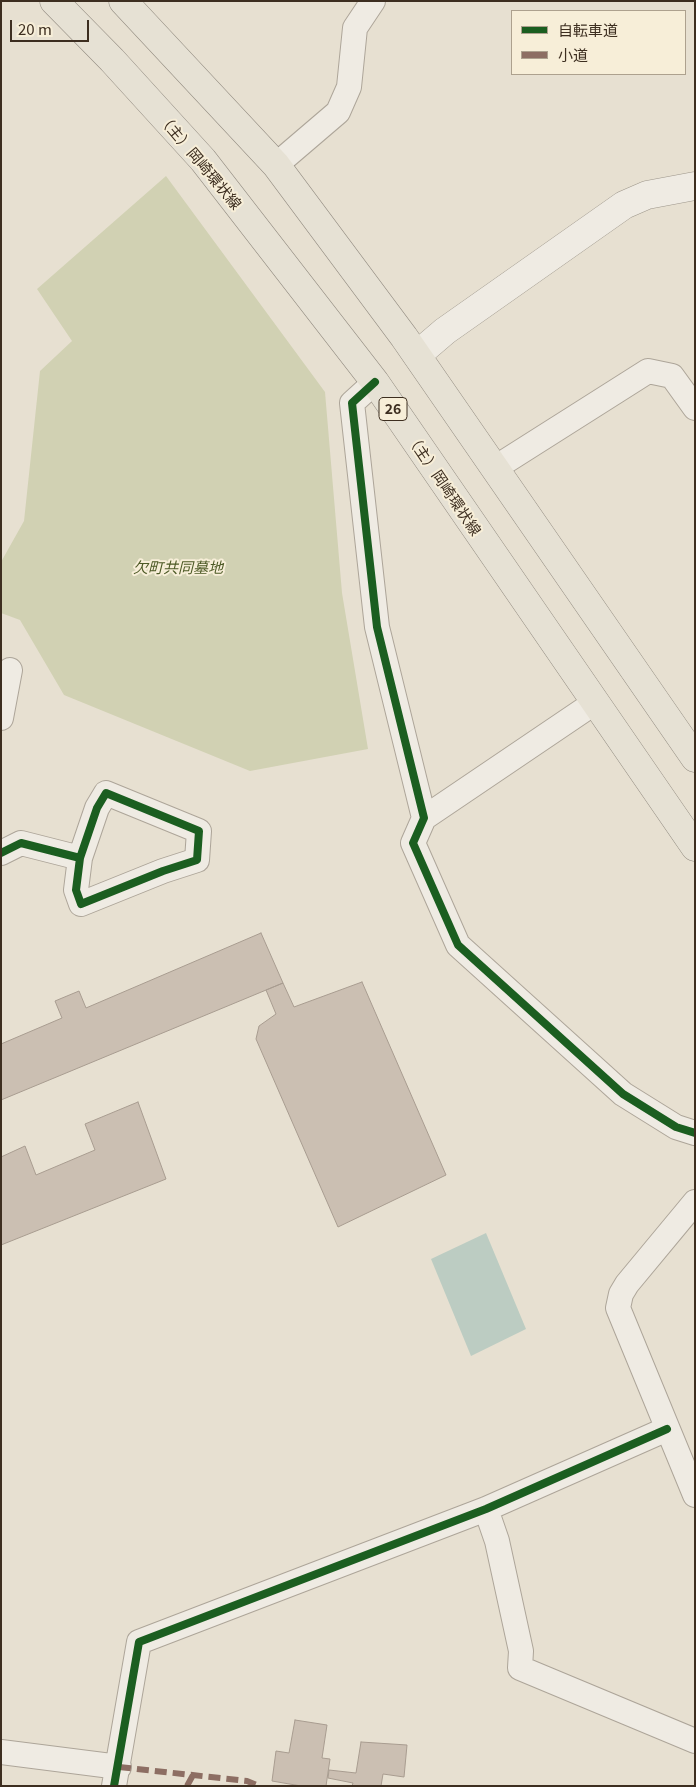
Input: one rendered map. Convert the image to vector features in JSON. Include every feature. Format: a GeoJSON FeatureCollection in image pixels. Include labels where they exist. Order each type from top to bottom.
{"type":"FeatureCollection","features":[{"type":"Feature","properties":{"kind":"main road","name":"（主）岡崎環状線"},"geometry":{"type":"LineString","coordinates":[[54,1],[112,60],[203,160],[375,382],[695,848]]}},
{"type":"Feature","properties":{"kind":"main road"},"geometry":{"type":"LineString","coordinates":[[123,1],[276,165],[417,355],[695,758]]}},
{"type":"Feature","properties":{"kind":"street"},"geometry":{"type":"LineString","coordinates":[[276,165],[338,112],[348,87],[355,28],[373,1]]}},
{"type":"Feature","properties":{"kind":"street"},"geometry":{"type":"LineString","coordinates":[[417,355],[446,331],[624,205],[647,195],[695,186]]}},
{"type":"Feature","properties":{"kind":"street"},"geometry":{"type":"LineString","coordinates":[[495,468],[648,371],[672,376],[695,408]]}},
{"type":"Feature","properties":{"kind":"street"},"geometry":{"type":"LineString","coordinates":[[375,382],[352,403],[378,627],[424,818]]}},
{"type":"Feature","properties":{"kind":"street"},"geometry":{"type":"LineString","coordinates":[[1,718],[10,670]]}},
{"type":"Feature","properties":{"kind":"street"},"geometry":{"type":"LineString","coordinates":[[594,703],[424,818],[413,843],[458,945],[623,1094],[676,1127],[695,1133]]}},
{"type":"Feature","properties":{"kind":"street"},"geometry":{"type":"LineString","coordinates":[[106,793],[199,831],[197,860],[81,904],[76,890],[80,858],[96,808],[106,793]]}},
{"type":"Feature","properties":{"kind":"street"},"geometry":{"type":"LineString","coordinates":[[1,852],[21,843],[80,858]]}},
{"type":"Feature","properties":{"kind":"street"},"geometry":{"type":"LineString","coordinates":[[695,1202],[627,1284],[621,1294],[618,1308],[695,1496]]}},
{"type":"Feature","properties":{"kind":"street"},"geometry":{"type":"LineString","coordinates":[[1,1752],[116,1776],[139,1642],[486,1509],[667,1429]]}},
{"type":"Feature","properties":{"kind":"street"},"geometry":{"type":"LineString","coordinates":[[486,1509],[497,1542],[521,1651],[520,1668],[695,1741]]}},
{"type":"Feature","properties":{"kind":"green space","name":"欠町共同墓地"},"geometry":{"type":"Polygon","coordinates":[[[166,176],[325,392],[342,593],[368,749],[250,771],[64,695],[20,620],[1,613],[1,562],[24,521],[40,371],[72,341],[37,289],[166,176]]]}},
{"type":"Feature","properties":{"kind":"shaded area"},"geometry":{"type":"Polygon","coordinates":[[[486,1233],[526,1329],[471,1356],[431,1259],[486,1233]]]}},
{"type":"Feature","properties":{"kind":"building"},"geometry":{"type":"Polygon","coordinates":[[[261,933],[283,983],[1,1100],[1,1044],[62,1018],[55,1001],[79,991],[86,1008],[261,933]]]}},
{"type":"Feature","properties":{"kind":"building"},"geometry":{"type":"Polygon","coordinates":[[[362,982],[446,1175],[338,1227],[256,1039],[259,1026],[276,1014],[266,990],[283,983],[294,1007],[362,982]]]}},
{"type":"Feature","properties":{"kind":"building"},"geometry":{"type":"Polygon","coordinates":[[[138,1102],[166,1179],[1,1245],[1,1157],[25,1146],[36,1175],[95,1150],[85,1124],[138,1102]]]}},
{"type":"Feature","properties":{"kind":"building"},"geometry":{"type":"Polygon","coordinates":[[[295,1720],[327,1725],[322,1758],[330,1759],[326,1786],[301,1786],[272,1781],[276,1751],[289,1753],[295,1720]]]}},
{"type":"Feature","properties":{"kind":"building"},"geometry":{"type":"Polygon","coordinates":[[[361,1742],[407,1745],[404,1777],[383,1774],[381,1786],[352,1786],[353,1783],[328,1778],[329,1770],[356,1773],[361,1742]]]}},
{"type":"Feature","properties":{"kind":"marked path"},"geometry":{"type":"LineString","coordinates":[[119,1767],[247,1781],[259,1786]]}},
{"type":"Feature","properties":{"kind":"marked path"},"geometry":{"type":"LineString","coordinates":[[187,1786],[193,1775]]}},
{"type":"Feature","properties":{"kind":"cycle path"},"geometry":{"type":"LineString","coordinates":[[375,382],[352,403],[377,627],[424,818],[413,843],[458,945],[623,1094],[676,1127],[695,1133]]}},
{"type":"Feature","properties":{"kind":"cycle path"},"geometry":{"type":"LineString","coordinates":[[1,853],[21,843],[80,858],[97,808],[106,793],[199,831],[197,860],[163,871],[81,904],[76,890],[80,858]]}},
{"type":"Feature","properties":{"kind":"cycle path"},"geometry":{"type":"LineString","coordinates":[[114,1786],[139,1642],[486,1509],[667,1429]]}}]}
